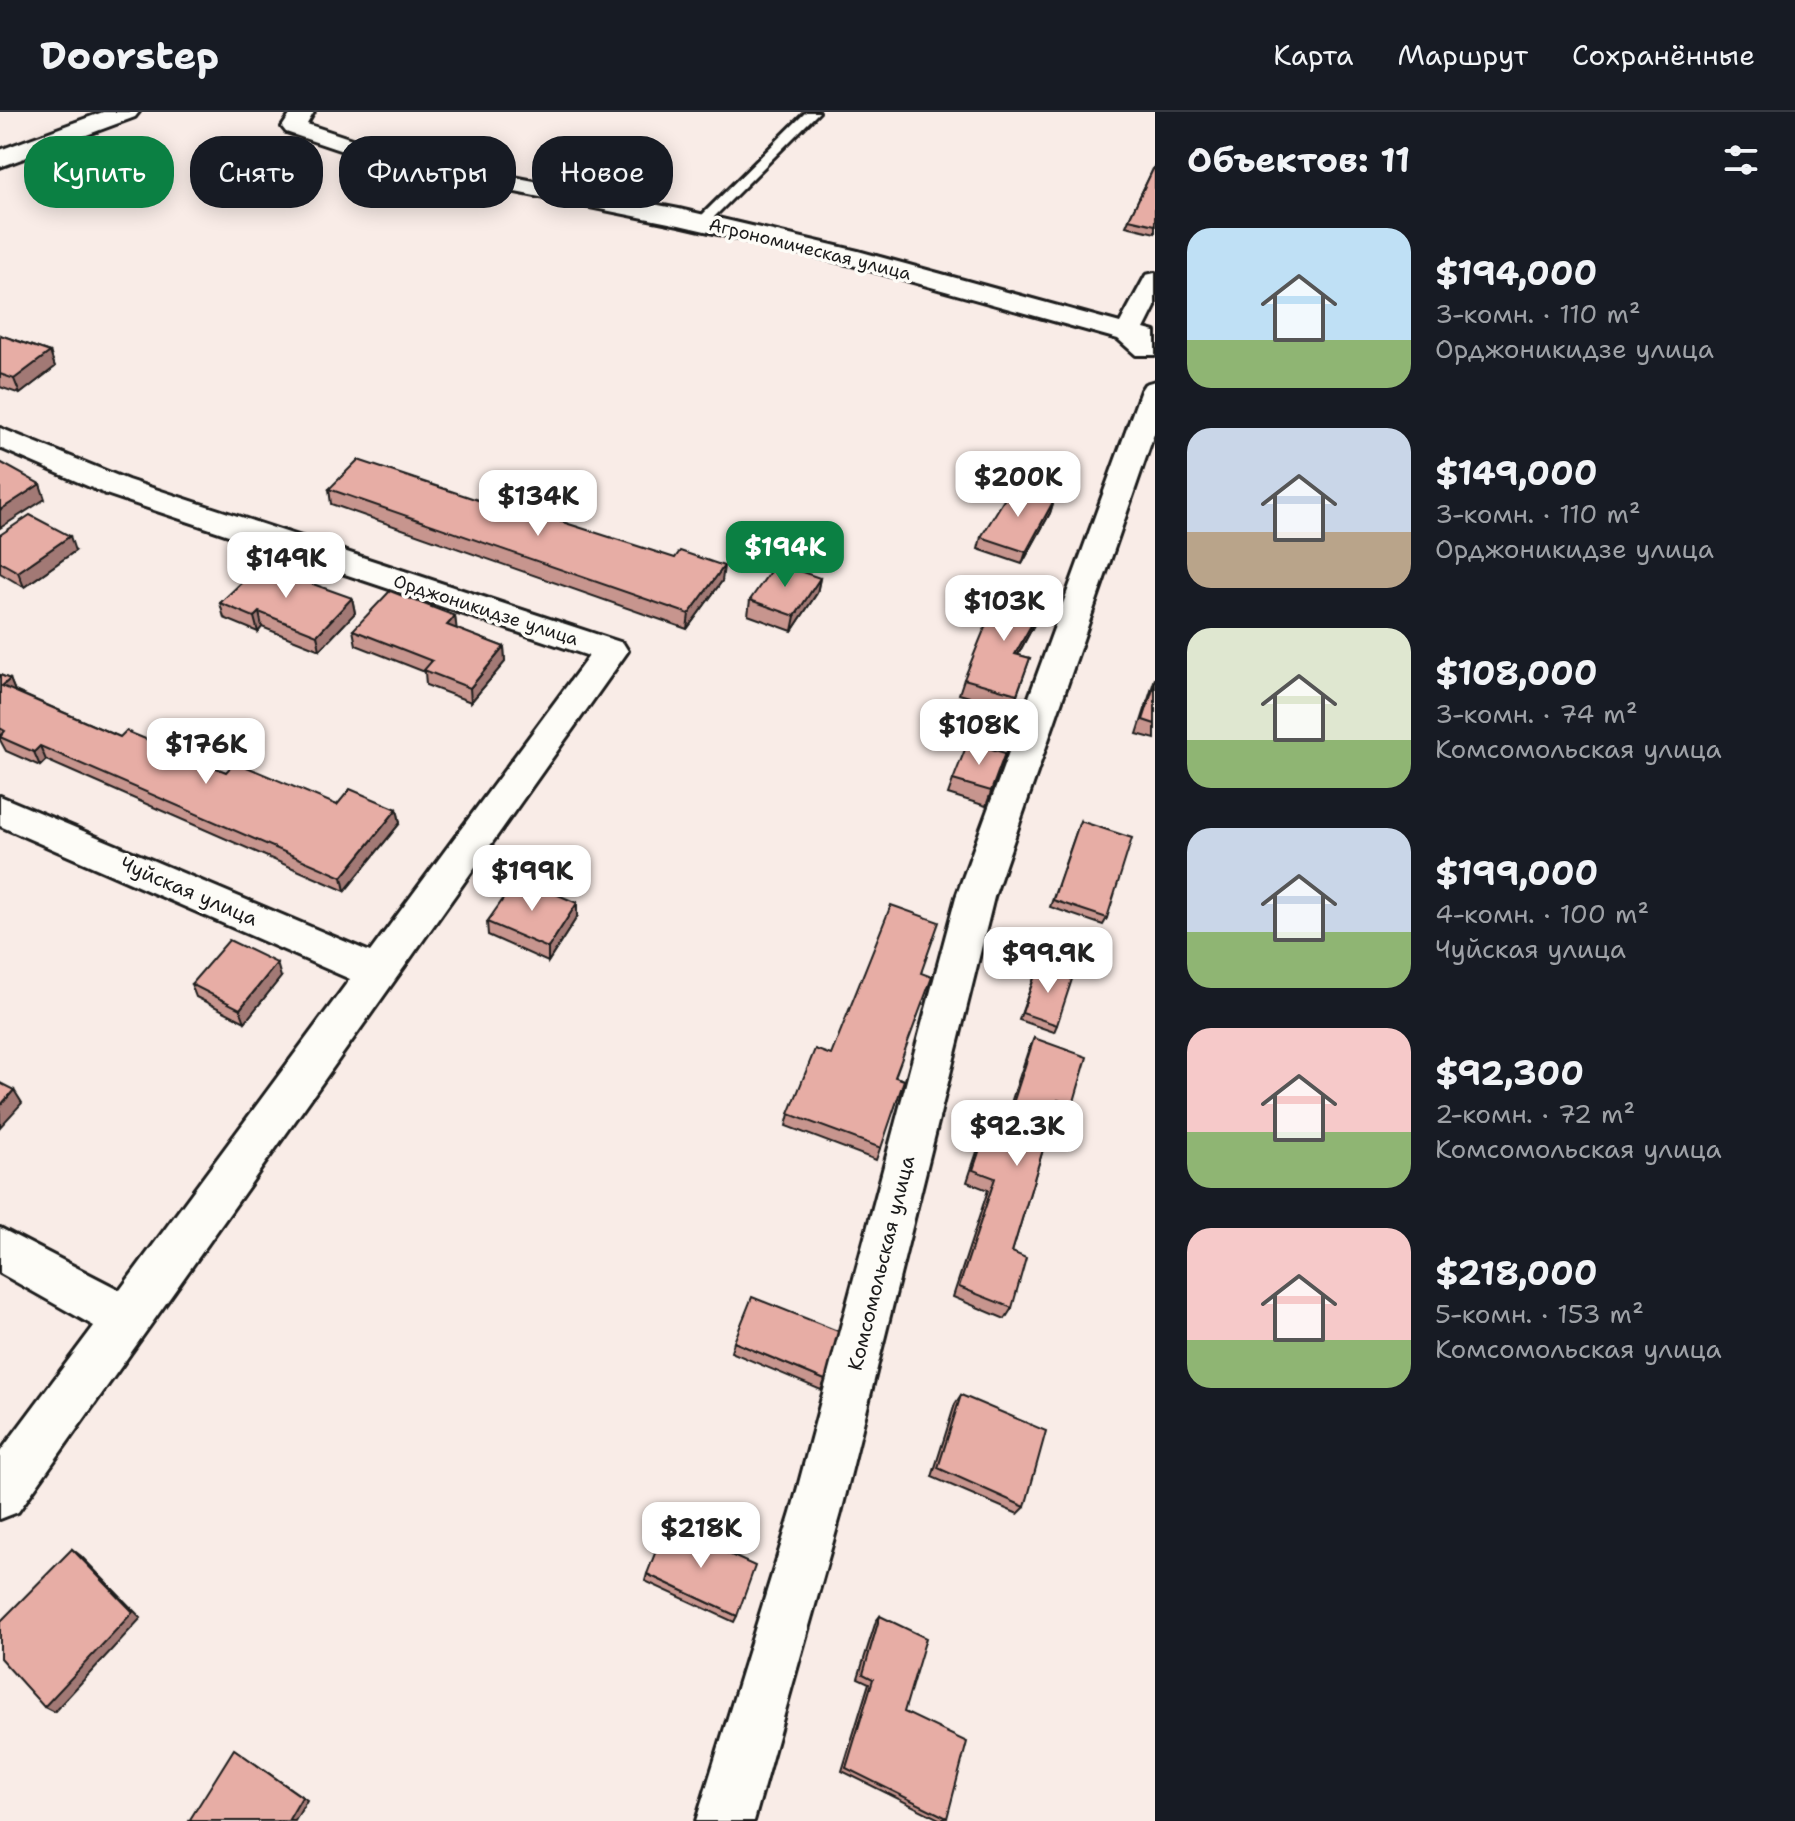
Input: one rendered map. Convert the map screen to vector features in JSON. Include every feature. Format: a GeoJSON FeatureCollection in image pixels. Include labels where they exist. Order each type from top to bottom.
{"type":"FeatureCollection","features":[{"type":"Feature","properties":{"kind":"street"},"geometry":{"type":"LineString","coordinates":[[0,159],[126,112]]}},
{"type":"Feature","properties":{"kind":"street","name":"Агрономическая улица"},"geometry":{"type":"LineString","coordinates":[[303,112],[294,127],[395,161],[702,222],[858,259],[1155,341]]}},
{"type":"Feature","properties":{"kind":"street"},"geometry":{"type":"LineString","coordinates":[[1155,281],[1128,334],[1155,356]]}},
{"type":"Feature","properties":{"kind":"street","name":"Комсомольская улица"},"geometry":{"type":"LineString","coordinates":[[725,1821],[816,1513],[975,897],[1155,390]]}},
{"type":"Feature","properties":{"kind":"street","name":"Орджоникидзе улица"},"geometry":{"type":"LineString","coordinates":[[0,437],[117,487],[611,651],[378,973]]}},
{"type":"Feature","properties":{"kind":"street","name":"Чуйская улица"},"geometry":{"type":"LineString","coordinates":[[0,810],[378,973]]}},
{"type":"Feature","properties":{"kind":"street"},"geometry":{"type":"LineString","coordinates":[[0,1494],[378,973]]}},
{"type":"Feature","properties":{"kind":"street"},"geometry":{"type":"LineString","coordinates":[[0,1249],[127,1319]]}},
{"type":"Feature","properties":{"kind":"lane"},"geometry":{"type":"LineString","coordinates":[[702,222],[813,112]]}},
{"type":"Feature","properties":{"kind":"building"},"geometry":{"type":"Polygon","coordinates":[[[1155,165],[1155,225],[1129,219],[1155,165]]]}},
{"type":"Feature","properties":{"kind":"building"},"geometry":{"type":"Polygon","coordinates":[[[0,335],[50,352],[14,379],[0,374],[0,335]]]}},
{"type":"Feature","properties":{"kind":"building"},"geometry":{"type":"Polygon","coordinates":[[[358,460],[496,506],[500,502],[675,558],[680,551],[724,566],[689,614],[329,489],[358,460]]]}},
{"type":"Feature","properties":{"kind":"building"},"geometry":{"type":"Polygon","coordinates":[[[0,462],[40,484],[0,510],[0,462]]]}},
{"type":"Feature","properties":{"kind":"building"},"geometry":{"type":"Polygon","coordinates":[[[1012,487],[1054,500],[1026,552],[981,537],[1012,487]]]}},
{"type":"Feature","properties":{"kind":"building"},"geometry":{"type":"Polygon","coordinates":[[[30,515],[70,536],[18,572],[0,562],[0,535],[30,515]]]}},
{"type":"Feature","properties":{"kind":"building"},"geometry":{"type":"Polygon","coordinates":[[[776,563],[820,578],[795,616],[750,600],[776,563]]]}},
{"type":"Feature","properties":{"kind":"building"},"geometry":{"type":"Polygon","coordinates":[[[260,565],[352,598],[317,635],[259,612],[254,617],[220,603],[260,565]]]}},
{"type":"Feature","properties":{"kind":"building"},"geometry":{"type":"Polygon","coordinates":[[[1001,588],[1044,602],[1015,654],[1030,658],[1017,694],[964,679],[1001,588]]]}},
{"type":"Feature","properties":{"kind":"building"},"geometry":{"type":"Polygon","coordinates":[[[390,591],[455,616],[447,625],[504,647],[470,688],[424,670],[432,661],[353,630],[390,591]]]}},
{"type":"Feature","properties":{"kind":"building"},"geometry":{"type":"Polygon","coordinates":[[[0,675],[10,679],[2,686],[120,737],[126,731],[226,772],[235,762],[337,805],[350,789],[397,809],[342,877],[40,746],[34,752],[0,737],[5,731],[0,728],[0,675]]]}},
{"type":"Feature","properties":{"kind":"building"},"geometry":{"type":"Polygon","coordinates":[[[1155,683],[1155,724],[1143,720],[1155,683]]]}},
{"type":"Feature","properties":{"kind":"building"},"geometry":{"type":"Polygon","coordinates":[[[968,742],[1005,753],[991,791],[953,780],[968,742]]]}},
{"type":"Feature","properties":{"kind":"building"},"geometry":{"type":"Polygon","coordinates":[[[1080,821],[1132,838],[1107,918],[1053,900],[1080,821]]]}},
{"type":"Feature","properties":{"kind":"building"},"geometry":{"type":"Polygon","coordinates":[[[518,878],[577,903],[548,948],[487,922],[518,878]]]}},
{"type":"Feature","properties":{"kind":"building"},"geometry":{"type":"Polygon","coordinates":[[[891,905],[939,922],[921,973],[932,977],[895,1077],[904,1080],[881,1148],[789,1114],[815,1049],[831,1055],[891,905]]]}},
{"type":"Feature","properties":{"kind":"building"},"geometry":{"type":"Polygon","coordinates":[[[229,940],[277,963],[240,1009],[191,984],[229,940]]]}},
{"type":"Feature","properties":{"kind":"building"},"geometry":{"type":"Polygon","coordinates":[[[1039,964],[1073,976],[1057,1025],[1022,1013],[1039,964]]]}},
{"type":"Feature","properties":{"kind":"building"},"geometry":{"type":"Polygon","coordinates":[[[1034,1038],[1087,1057],[1073,1105],[1058,1100],[1012,1252],[1026,1258],[1012,1308],[959,1287],[995,1178],[973,1170],[993,1110],[1009,1116],[1034,1038]]]}},
{"type":"Feature","properties":{"kind":"building"},"geometry":{"type":"Polygon","coordinates":[[[0,1083],[14,1090],[0,1106],[0,1083]]]}},
{"type":"Feature","properties":{"kind":"building"},"geometry":{"type":"Polygon","coordinates":[[[752,1297],[838,1331],[825,1380],[734,1342],[752,1297]]]}},
{"type":"Feature","properties":{"kind":"building"},"geometry":{"type":"Polygon","coordinates":[[[961,1395],[1046,1431],[1025,1507],[938,1468],[961,1395]]]}},
{"type":"Feature","properties":{"kind":"building"},"geometry":{"type":"Polygon","coordinates":[[[666,1525],[755,1566],[737,1616],[647,1574],[666,1525]]]}},
{"type":"Feature","properties":{"kind":"building"},"geometry":{"type":"Polygon","coordinates":[[[72,1549],[133,1612],[44,1707],[0,1658],[0,1622],[72,1549]]]}},
{"type":"Feature","properties":{"kind":"building"},"geometry":{"type":"Polygon","coordinates":[[[880,1616],[926,1638],[904,1712],[967,1742],[947,1818],[846,1768],[873,1679],[863,1674],[880,1616]]]}},
{"type":"Feature","properties":{"kind":"building"},"geometry":{"type":"Polygon","coordinates":[[[234,1749],[302,1797],[288,1821],[189,1821],[234,1749]]]}}]}
